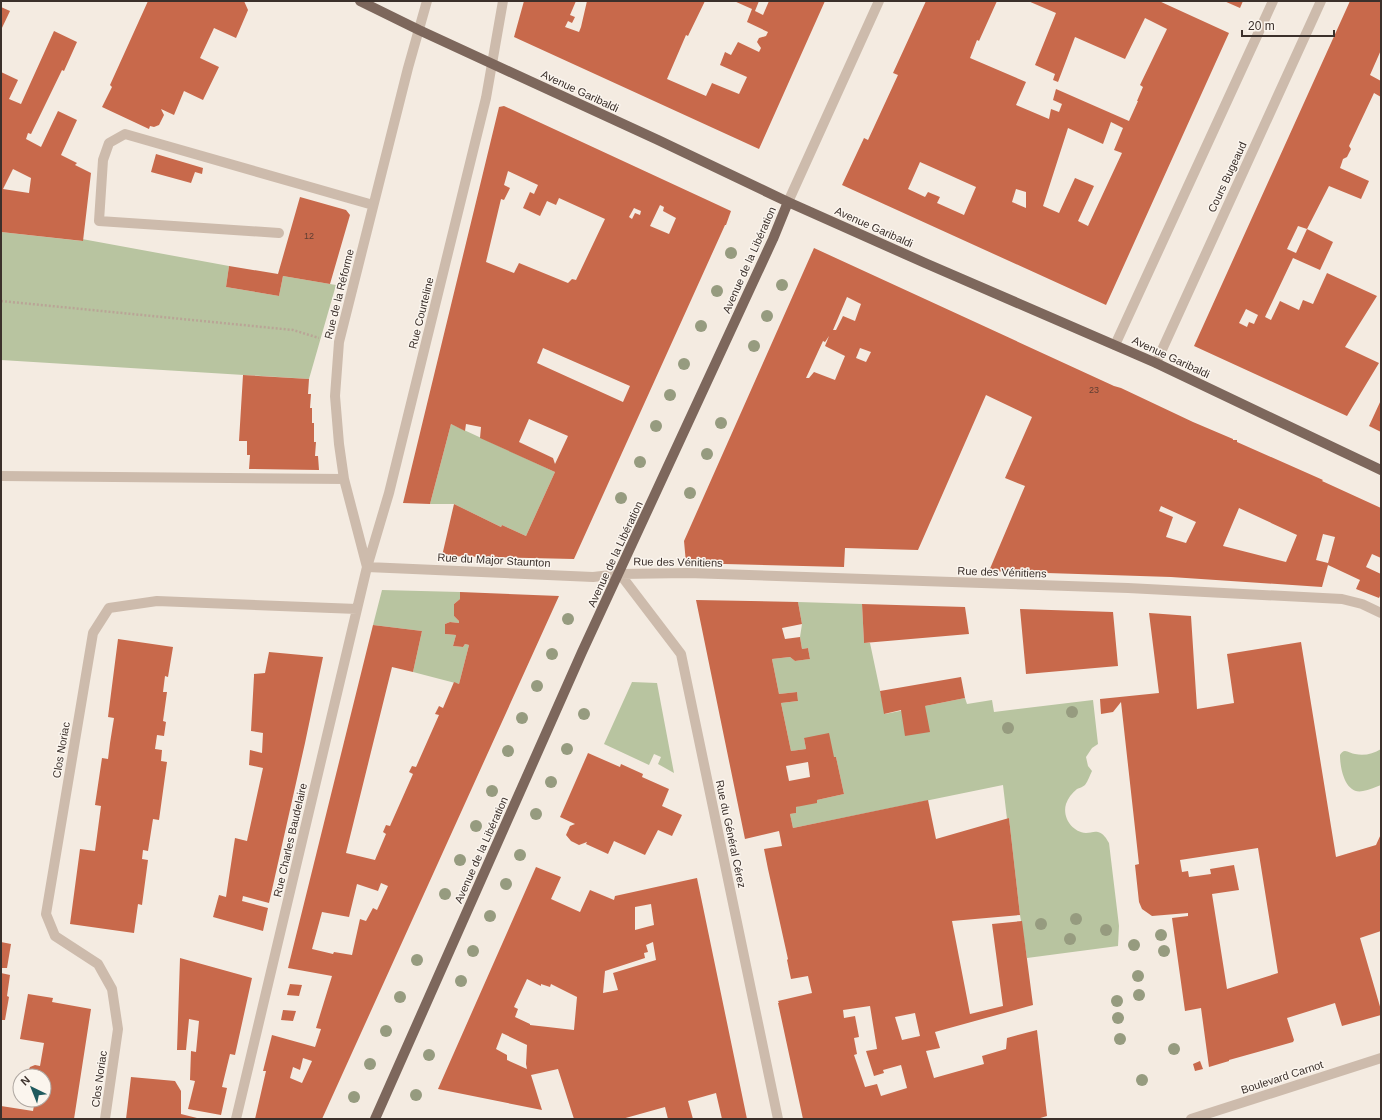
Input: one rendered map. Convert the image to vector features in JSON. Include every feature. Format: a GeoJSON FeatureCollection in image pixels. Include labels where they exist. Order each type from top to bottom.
{"type":"FeatureCollection","features":[{"type":"Feature","properties":{"kind":"main road","name":"Avenue Garibaldi"},"geometry":{"type":"LineString","coordinates":[[360,1],[491,64],[658,140],[788,202],[1156,363],[1381,470]]}},
{"type":"Feature","properties":{"kind":"main road","name":"Avenue de la Libération"},"geometry":{"type":"LineString","coordinates":[[374,1119],[579,660],[620,574],[788,202]]}},
{"type":"Feature","properties":{"kind":"street","name":"Rue de la Réforme"},"geometry":{"type":"LineString","coordinates":[[367,567],[344,479],[335,396],[339,342],[373,205],[427,1]]}},
{"type":"Feature","properties":{"kind":"street","name":"Rue Courteline"},"geometry":{"type":"LineString","coordinates":[[367,567],[389,493],[486,98],[503,1]]}},
{"type":"Feature","properties":{"kind":"street","name":"Avenue de la Libération"},"geometry":{"type":"LineString","coordinates":[[788,202],[879,1]]}},
{"type":"Feature","properties":{"kind":"street"},"geometry":{"type":"LineString","coordinates":[[1115,345],[1273,1]]}},
{"type":"Feature","properties":{"kind":"street","name":"Cours Bugeaud"},"geometry":{"type":"LineString","coordinates":[[1156,363],[1321,1]]}},
{"type":"Feature","properties":{"kind":"street"},"geometry":{"type":"LineString","coordinates":[[280,233],[99,221],[103,160],[109,143],[125,134],[373,205]]}},
{"type":"Feature","properties":{"kind":"street"},"geometry":{"type":"LineString","coordinates":[[1,476],[344,479]]}},
{"type":"Feature","properties":{"kind":"street","name":"Rue du Major Staunton"},"geometry":{"type":"LineString","coordinates":[[367,567],[593,577],[620,574]]}},
{"type":"Feature","properties":{"kind":"street","name":"Rue Charles Baudelaire"},"geometry":{"type":"LineString","coordinates":[[236,1119],[367,567]]}},
{"type":"Feature","properties":{"kind":"street","name":"Rue des Vénitiens"},"geometry":{"type":"LineString","coordinates":[[620,574],[696,574],[1120,588],[1334,599],[1362,604],[1381,613]]}},
{"type":"Feature","properties":{"kind":"street","name":"Rue du Général Cérez"},"geometry":{"type":"LineString","coordinates":[[620,574],[681,654],[778,1119]]}},
{"type":"Feature","properties":{"kind":"street","name":"Clos Noriac"},"geometry":{"type":"LineString","coordinates":[[105,1119],[118,1029],[112,989],[98,964],[55,936],[46,914],[93,633],[109,608],[157,601],[357,609]]}},
{"type":"Feature","properties":{"kind":"street","name":"Boulevard Carnot"},"geometry":{"type":"LineString","coordinates":[[1191,1119],[1381,1058]]}},
{"type":"Feature","properties":{"kind":"path"},"geometry":{"type":"LineString","coordinates":[[1,301],[293,330],[320,339],[339,342]]}},
{"type":"Feature","properties":{"kind":"green space"},"geometry":{"type":"Polygon","coordinates":[[[1,232],[82,241],[82,239],[229,266],[226,287],[279,296],[283,276],[336,285],[309,379],[1,360],[1,232]]]}},
{"type":"Feature","properties":{"kind":"green space"},"geometry":{"type":"Polygon","coordinates":[[[451,424],[555,472],[526,536],[502,525],[501,527],[454,504],[430,504],[451,424]]]}},
{"type":"Feature","properties":{"kind":"green space"},"geometry":{"type":"Polygon","coordinates":[[[382,590],[460,592],[460,599],[454,604],[454,616],[459,623],[450,622],[445,624],[445,634],[456,635],[453,646],[463,647],[465,644],[469,645],[459,684],[413,672],[422,631],[373,625],[382,590]]]}},
{"type":"Feature","properties":{"kind":"green space"},"geometry":{"type":"Polygon","coordinates":[[[798,602],[862,604],[864,643],[870,643],[885,714],[965,698],[967,704],[992,700],[994,712],[1093,700],[1098,744],[1092,748],[1086,757],[1088,766],[1092,771],[1085,785],[1077,789],[1069,798],[1066,804],[1065,814],[1069,823],[1076,830],[1086,833],[1098,832],[1106,838],[1109,843],[1119,926],[1118,946],[1027,958],[1020,915],[1009,818],[1007,819],[1003,785],[793,828],[790,814],[796,813],[796,807],[817,800],[844,794],[836,757],[804,738],[806,749],[791,751],[781,703],[798,701],[797,692],[779,694],[772,659],[790,657],[795,661],[810,659],[808,648],[802,649],[800,637],[802,624],[798,602]]]}},
{"type":"Feature","properties":{"kind":"green space"},"geometry":{"type":"Polygon","coordinates":[[[632,682],[657,683],[674,773],[658,764],[661,757],[654,754],[649,765],[604,744],[632,682]]]}},
{"type":"Feature","properties":{"kind":"green space"},"geometry":{"type":"Polygon","coordinates":[[[1381,749],[1381,785],[1363,791],[1352,789],[1345,779],[1341,767],[1340,755],[1345,751],[1358,755],[1365,755],[1381,749]]]}},
{"type":"Feature","properties":{"kind":"building"},"geometry":{"type":"Polygon","coordinates":[[[148,1],[244,1],[248,10],[236,38],[214,28],[200,58],[219,67],[203,100],[184,91],[174,115],[161,109],[164,115],[159,125],[154,127],[150,126],[149,129],[102,107],[112,87],[110,85],[148,1]]]}},
{"type":"Feature","properties":{"kind":"building"},"geometry":{"type":"Polygon","coordinates":[[[524,1],[576,1],[570,15],[575,17],[572,23],[568,21],[565,27],[579,32],[587,1],[705,1],[688,36],[686,35],[667,79],[706,96],[712,83],[739,94],[747,77],[720,65],[725,52],[731,55],[738,42],[759,52],[761,48],[757,42],[759,38],[766,36],[768,32],[747,22],[752,9],[734,1],[759,1],[755,11],[763,15],[769,1],[825,1],[759,149],[514,37],[524,1]]]}},
{"type":"Feature","properties":{"kind":"building"},"geometry":{"type":"Polygon","coordinates":[[[926,1],[997,1],[979,41],[977,40],[970,58],[1026,82],[1016,105],[1049,119],[1051,109],[1059,112],[1062,104],[1053,100],[1056,89],[1129,121],[1143,87],[1140,85],[1167,29],[1145,18],[1125,59],[1075,37],[1058,82],[1053,80],[1055,74],[1035,65],[1056,13],[1028,1],[1159,1],[1229,33],[1106,305],[842,185],[864,138],[868,140],[898,75],[893,73],[926,1]],[[1111,122],[1103,144],[1068,128],[1043,206],[1059,213],[1075,178],[1094,186],[1078,221],[1088,226],[1122,153],[1114,150],[1123,128],[1111,122]],[[920,162],[908,189],[925,197],[928,192],[940,197],[937,203],[964,215],[976,187],[920,162]],[[1016,189],[1012,202],[1026,208],[1026,192],[1016,189]]]}},
{"type":"Feature","properties":{"kind":"building"},"geometry":{"type":"Polygon","coordinates":[[[1224,1],[1243,1],[1240,8],[1224,1]]]}},
{"type":"Feature","properties":{"kind":"building"},"geometry":{"type":"Polygon","coordinates":[[[1350,1],[1381,1],[1381,50],[1370,75],[1381,81],[1381,97],[1374,93],[1349,146],[1351,149],[1347,157],[1343,159],[1340,168],[1369,181],[1361,199],[1329,186],[1307,229],[1333,242],[1320,270],[1293,258],[1265,317],[1271,320],[1280,301],[1299,310],[1303,300],[1313,304],[1327,273],[1377,296],[1345,347],[1379,363],[1347,416],[1194,346],[1350,1]],[[1298,226],[1287,249],[1296,253],[1307,229],[1298,226]],[[1246,309],[1239,323],[1247,327],[1249,322],[1254,324],[1258,315],[1246,309]]]}},
{"type":"Feature","properties":{"kind":"building"},"geometry":{"type":"Polygon","coordinates":[[[1,7],[10,11],[1,30],[1,7]]]}},
{"type":"Feature","properties":{"kind":"building"},"geometry":{"type":"Polygon","coordinates":[[[54,31],[77,42],[64,71],[62,70],[31,134],[28,133],[26,139],[41,147],[58,111],[77,120],[61,155],[77,163],[75,165],[91,173],[83,241],[1,232],[1,72],[18,80],[9,99],[21,104],[54,31]],[[13,169],[3,189],[29,193],[31,178],[13,169]]]}},
{"type":"Feature","properties":{"kind":"building"},"geometry":{"type":"Polygon","coordinates":[[[504,106],[731,211],[574,559],[442,556],[454,504],[501,527],[502,525],[526,536],[555,472],[480,438],[481,427],[466,424],[465,431],[451,424],[430,504],[403,503],[499,107],[504,106]],[[508,171],[504,185],[510,188],[504,200],[501,199],[486,262],[514,273],[519,263],[568,283],[572,279],[576,280],[605,219],[559,198],[556,205],[547,201],[540,216],[523,208],[530,192],[534,194],[538,185],[508,171]],[[660,205],[650,226],[669,234],[676,218],[663,211],[664,207],[660,205]],[[634,208],[629,217],[632,219],[635,213],[640,215],[641,211],[634,208]],[[543,348],[537,363],[623,402],[630,386],[543,348]],[[529,419],[519,442],[553,458],[555,464],[568,436],[529,419]]]}},
{"type":"Feature","properties":{"kind":"building"},"geometry":{"type":"Polygon","coordinates":[[[156,154],[203,168],[202,174],[195,172],[191,183],[151,172],[156,154]]]}},
{"type":"Feature","properties":{"kind":"building"},"geometry":{"type":"Polygon","coordinates":[[[300,197],[346,210],[350,215],[330,284],[283,276],[279,296],[226,287],[229,266],[278,274],[300,197]]]}},
{"type":"Feature","properties":{"kind":"building"},"geometry":{"type":"Polygon","coordinates":[[[814,248],[1193,422],[1233,440],[1237,440],[1237,442],[1323,480],[1322,481],[1381,508],[1381,558],[1372,554],[1366,567],[1381,574],[1381,594],[1379,598],[1356,589],[1360,580],[1328,565],[1322,587],[1171,577],[989,571],[1025,486],[1005,478],[1032,417],[986,395],[918,550],[845,548],[844,567],[686,563],[684,541],[814,248]],[[847,297],[833,330],[836,330],[843,316],[855,321],[861,304],[847,297]],[[829,336],[825,342],[823,341],[806,378],[809,378],[814,372],[835,380],[845,356],[825,346],[829,336]],[[860,348],[856,358],[866,362],[871,352],[860,348]],[[1161,506],[1159,511],[1173,517],[1166,537],[1186,543],[1196,522],[1161,506]],[[1239,508],[1223,546],[1286,562],[1297,535],[1239,508]],[[1323,534],[1316,560],[1328,563],[1335,537],[1323,534]]]}},
{"type":"Feature","properties":{"kind":"building"},"geometry":{"type":"Polygon","coordinates":[[[243,375],[309,379],[308,394],[311,394],[310,408],[312,408],[312,423],[314,423],[314,442],[316,442],[315,456],[318,456],[319,470],[249,469],[250,455],[247,455],[247,441],[239,441],[243,375]]]}},
{"type":"Feature","properties":{"kind":"building"},"geometry":{"type":"Polygon","coordinates":[[[1381,400],[1381,432],[1369,426],[1381,400]]]}},
{"type":"Feature","properties":{"kind":"building"},"geometry":{"type":"Polygon","coordinates":[[[460,592],[559,596],[322,1119],[255,1119],[266,1071],[263,1071],[272,1035],[315,1047],[321,1029],[316,1028],[332,976],[288,968],[373,625],[422,631],[413,672],[392,667],[346,853],[375,860],[386,834],[383,832],[386,825],[390,826],[413,774],[409,772],[412,766],[416,767],[439,715],[435,714],[439,706],[443,708],[454,682],[459,684],[469,645],[465,644],[463,647],[453,646],[456,635],[445,634],[445,624],[450,622],[459,623],[454,616],[454,604],[460,599],[460,592]],[[381,883],[378,891],[357,884],[349,917],[322,912],[312,949],[333,954],[334,952],[352,955],[360,919],[366,921],[373,908],[377,910],[388,886],[381,883]],[[303,1058],[300,1070],[293,1067],[290,1078],[302,1083],[312,1061],[303,1058]]]}},
{"type":"Feature","properties":{"kind":"building"},"geometry":{"type":"Polygon","coordinates":[[[696,600],[798,602],[802,624],[782,628],[785,639],[800,637],[802,649],[808,648],[810,659],[795,661],[790,657],[772,659],[779,694],[797,692],[798,701],[781,703],[791,751],[806,749],[804,738],[829,733],[844,794],[817,800],[817,803],[796,807],[796,813],[790,814],[793,828],[928,800],[936,839],[1009,818],[1020,915],[952,921],[970,1014],[1003,1006],[992,924],[1022,921],[1033,1005],[935,1032],[940,1048],[926,1051],[934,1078],[984,1064],[982,1056],[1006,1049],[1007,1038],[1037,1030],[1047,1116],[1037,1119],[803,1119],[778,1001],[812,993],[808,976],[791,979],[768,869],[764,849],[782,846],[779,831],[745,839],[696,600]],[[808,762],[786,766],[789,781],[810,777],[808,762]],[[870,1006],[843,1010],[844,1018],[855,1016],[859,1037],[854,1038],[857,1054],[854,1055],[865,1087],[877,1084],[881,1096],[907,1088],[901,1065],[883,1070],[884,1073],[874,1076],[866,1051],[877,1049],[870,1006]],[[915,1013],[895,1017],[902,1040],[920,1036],[915,1013]]]}},
{"type":"Feature","properties":{"kind":"building"},"geometry":{"type":"Polygon","coordinates":[[[862,604],[965,607],[969,634],[864,643],[862,604]]]}},
{"type":"Feature","properties":{"kind":"building"},"geometry":{"type":"Polygon","coordinates":[[[1020,609],[1113,612],[1118,666],[1026,674],[1020,609]]]}},
{"type":"Feature","properties":{"kind":"building"},"geometry":{"type":"Polygon","coordinates":[[[1149,613],[1191,616],[1197,709],[1234,703],[1227,654],[1301,642],[1336,857],[1376,845],[1381,834],[1381,931],[1360,938],[1381,1010],[1381,1015],[1342,1026],[1335,1003],[1287,1018],[1294,1040],[1293,1042],[1209,1067],[1201,1008],[1185,1011],[1172,918],[1188,916],[1188,913],[1152,916],[1142,909],[1139,902],[1135,865],[1139,864],[1121,702],[1113,712],[1101,714],[1100,699],[1159,693],[1149,613]],[[1258,848],[1180,860],[1182,872],[1188,871],[1189,877],[1211,874],[1210,869],[1234,865],[1239,890],[1212,894],[1227,989],[1278,973],[1258,848]]]}},
{"type":"Feature","properties":{"kind":"building"},"geometry":{"type":"Polygon","coordinates":[[[118,639],[173,647],[168,677],[165,676],[163,692],[167,692],[163,721],[166,722],[164,736],[157,735],[155,749],[162,750],[161,761],[167,762],[159,820],[153,819],[148,851],[143,850],[142,859],[148,860],[142,905],[138,904],[134,933],[70,924],[80,849],[95,851],[101,806],[95,805],[102,758],[108,759],[114,718],[108,717],[118,639]]]}},
{"type":"Feature","properties":{"kind":"building"},"geometry":{"type":"Polygon","coordinates":[[[269,652],[323,657],[269,903],[243,896],[242,901],[268,908],[263,931],[213,917],[219,895],[226,897],[235,838],[247,841],[263,768],[249,765],[250,750],[262,753],[263,733],[251,731],[254,674],[265,673],[269,652]]]}},
{"type":"Feature","properties":{"kind":"building"},"geometry":{"type":"Polygon","coordinates":[[[961,677],[965,698],[925,706],[930,732],[905,736],[901,710],[884,714],[880,691],[961,677]]]}},
{"type":"Feature","properties":{"kind":"building"},"geometry":{"type":"Polygon","coordinates":[[[588,753],[620,767],[621,764],[643,774],[642,777],[669,789],[662,806],[682,815],[672,836],[658,830],[645,855],[614,841],[608,854],[586,844],[587,842],[579,845],[571,841],[566,835],[570,826],[575,824],[560,817],[588,753]]]}},
{"type":"Feature","properties":{"kind":"building"},"geometry":{"type":"Polygon","coordinates":[[[536,867],[561,877],[551,899],[580,912],[590,890],[614,900],[615,896],[697,878],[747,1119],[722,1119],[716,1093],[688,1101],[693,1119],[668,1119],[665,1107],[622,1119],[574,1119],[558,1069],[531,1075],[542,1110],[438,1089],[536,867]],[[651,904],[635,907],[635,930],[654,925],[651,904]],[[653,942],[646,945],[648,952],[644,953],[645,958],[605,971],[603,993],[618,990],[613,973],[656,960],[653,942]],[[527,979],[514,1007],[518,1009],[515,1017],[530,1025],[574,1030],[577,997],[551,984],[550,987],[541,984],[541,986],[527,979]],[[502,1033],[496,1049],[507,1055],[507,1060],[527,1069],[527,1045],[502,1033]]]}},
{"type":"Feature","properties":{"kind":"building"},"geometry":{"type":"Polygon","coordinates":[[[1,942],[11,944],[7,968],[1,968],[1,942]]]}},
{"type":"Feature","properties":{"kind":"building"},"geometry":{"type":"Polygon","coordinates":[[[180,958],[252,978],[235,1055],[230,1054],[222,1087],[227,1088],[221,1115],[188,1109],[195,1081],[190,1080],[191,1051],[196,1052],[199,1021],[189,1019],[186,1050],[177,1050],[180,958]]]}},
{"type":"Feature","properties":{"kind":"building"},"geometry":{"type":"Polygon","coordinates":[[[1,973],[10,975],[7,996],[9,997],[5,1020],[1,1020],[1,973]]]}},
{"type":"Feature","properties":{"kind":"building"},"geometry":{"type":"Polygon","coordinates":[[[290,984],[302,985],[299,996],[287,995],[290,984]]]}},
{"type":"Feature","properties":{"kind":"building"},"geometry":{"type":"Polygon","coordinates":[[[28,994],[53,998],[52,1002],[91,1009],[74,1119],[1,1119],[1,1106],[33,1111],[34,1108],[52,1108],[52,1068],[30,1068],[35,1065],[40,1066],[44,1043],[20,1039],[28,994]]]}},
{"type":"Feature","properties":{"kind":"building"},"geometry":{"type":"Polygon","coordinates":[[[283,1010],[296,1011],[293,1021],[281,1020],[283,1010]]]}},
{"type":"Feature","properties":{"kind":"building"},"geometry":{"type":"Polygon","coordinates":[[[1200,1061],[1203,1069],[1195,1071],[1193,1064],[1200,1061]]]}},
{"type":"Feature","properties":{"kind":"building"},"geometry":{"type":"Polygon","coordinates":[[[131,1077],[175,1081],[181,1091],[181,1114],[201,1119],[126,1119],[131,1077]]]}}]}
